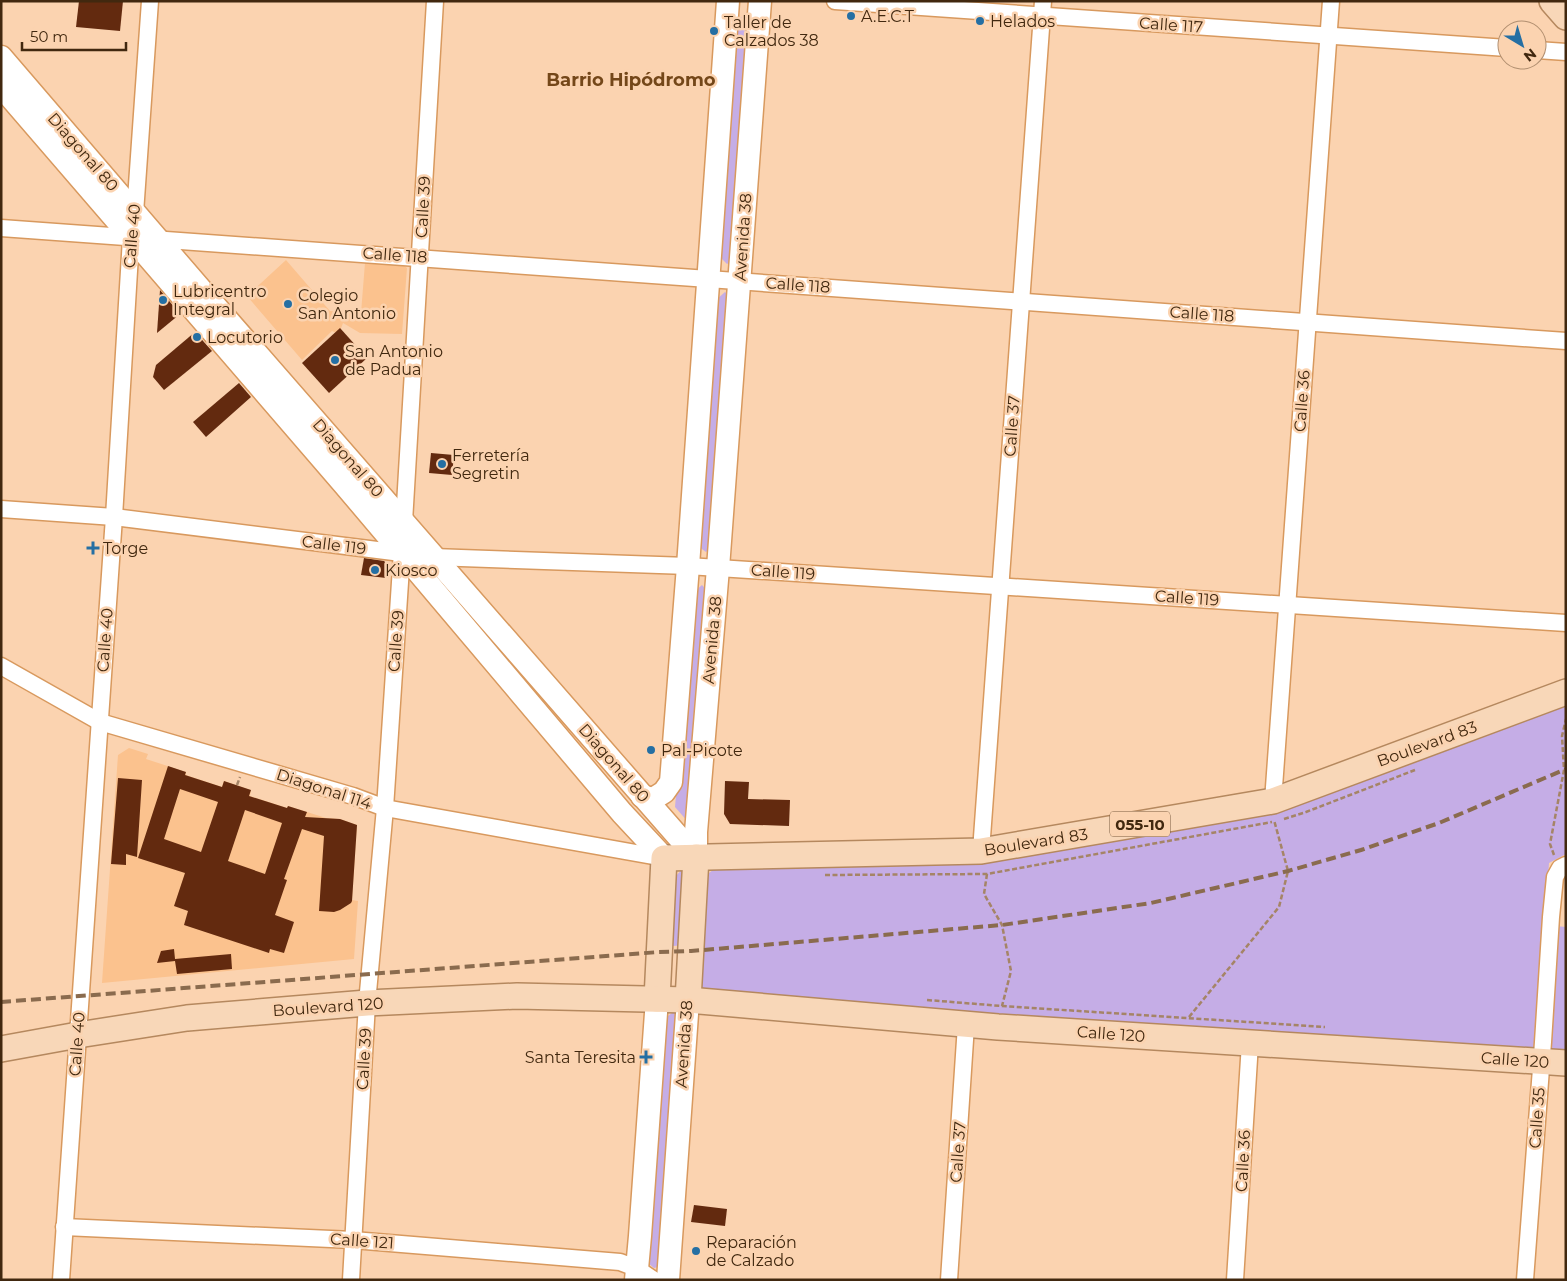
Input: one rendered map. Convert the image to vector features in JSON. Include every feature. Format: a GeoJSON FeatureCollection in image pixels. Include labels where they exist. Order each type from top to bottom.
{"type":"FeatureCollection","features":[{"type":"Feature","properties":{"kind":"main road","name":"Avenida 38"},"geometry":{"type":"LineString","coordinates":[[642,796],[653,800],[664,792],[671,782],[728,1]]}},
{"type":"Feature","properties":{"kind":"main road","name":"Avenida 38"},"geometry":{"type":"LineString","coordinates":[[668,1280],[688,1000],[697,822],[718,568],[760,1]]}},
{"type":"Feature","properties":{"kind":"main road"},"geometry":{"type":"LineString","coordinates":[[1552,1],[1566,17]]}},
{"type":"Feature","properties":{"kind":"main road","name":"Diagonal 80"},"geometry":{"type":"LineString","coordinates":[[1,58],[433,557],[696,857]]}},
{"type":"Feature","properties":{"kind":"main road","name":"Diagonal 80"},"geometry":{"type":"LineString","coordinates":[[1,86],[402,553],[622,813],[664,858]]}},
{"type":"Feature","properties":{"kind":"main road","name":"Boulevard 83"},"geometry":{"type":"LineString","coordinates":[[664,858],[984,863],[1274,812],[1566,692]]}},
{"type":"Feature","properties":{"kind":"main road","name":"Avenida 38"},"geometry":{"type":"LineString","coordinates":[[642,1276],[640,1236],[657,999],[664,858]]}},
{"type":"Feature","properties":{"kind":"main road","name":"Boulevard 120"},"geometry":{"type":"LineString","coordinates":[[1,1049],[188,1018],[367,1003],[517,996],[657,999]]}},
{"type":"Feature","properties":{"kind":"main road","name":"Calle 120"},"geometry":{"type":"LineString","coordinates":[[657,999],[688,1000],[966,1025],[1000,1017],[1250,1043],[1566,1063]]}},
{"type":"Feature","properties":{"kind":"street","name":"Calle 40"},"geometry":{"type":"LineString","coordinates":[[61,1280],[114,517],[131,238],[135,213],[150,1]]}},
{"type":"Feature","properties":{"kind":"street","name":"Calle 39"},"geometry":{"type":"LineString","coordinates":[[351,1280],[367,1003],[385,808],[402,553],[435,1]]}},
{"type":"Feature","properties":{"kind":"street","name":"Calle 117"},"geometry":{"type":"LineString","coordinates":[[835,1],[1043,8],[1329,36],[1497,47]]}},
{"type":"Feature","properties":{"kind":"street","name":"Calle 36"},"geometry":{"type":"LineString","coordinates":[[1274,812],[1331,1]]}},
{"type":"Feature","properties":{"kind":"street","name":"Calle 37"},"geometry":{"type":"LineString","coordinates":[[984,863],[1001,586],[1043,8]]}},
{"type":"Feature","properties":{"kind":"street"},"geometry":{"type":"LineString","coordinates":[[1547,51],[1566,52]]}},
{"type":"Feature","properties":{"kind":"street","name":"Calle 118"},"geometry":{"type":"LineString","coordinates":[[1,228],[1566,341]]}},
{"type":"Feature","properties":{"kind":"street","name":"Calle 119"},"geometry":{"type":"LineString","coordinates":[[1,509],[114,517],[433,557],[688,566],[1566,623]]}},
{"type":"Feature","properties":{"kind":"street","name":"Diagonal 114"},"geometry":{"type":"LineString","coordinates":[[1,666],[100,722],[353,796],[385,808],[664,858]]}},
{"type":"Feature","properties":{"kind":"street","name":"Calle 35"},"geometry":{"type":"LineString","coordinates":[[1525,1280],[1541,1062],[1558,917],[1555,877],[1563,866]]}},
{"type":"Feature","properties":{"kind":"street","name":"Calle 37"},"geometry":{"type":"LineString","coordinates":[[949,1280],[966,1025]]}},
{"type":"Feature","properties":{"kind":"street","name":"Calle 36"},"geometry":{"type":"LineString","coordinates":[[1235,1280],[1250,1043]]}},
{"type":"Feature","properties":{"kind":"street","name":"Calle 121"},"geometry":{"type":"LineString","coordinates":[[64,1227],[353,1240],[620,1262],[642,1276]]}},
{"type":"Feature","properties":{"kind":"path"},"geometry":{"type":"LineString","coordinates":[[1563,866],[1550,844],[1564,770],[1562,736],[1566,719]]}},
{"type":"Feature","properties":{"kind":"path"},"geometry":{"type":"LineString","coordinates":[[820,875],[984,863],[1274,812],[1306,812],[1417,770]]}},
{"type":"Feature","properties":{"kind":"path"},"geometry":{"type":"LineString","coordinates":[[1188,1017],[1279,907],[1288,871],[1274,812]]}},
{"type":"Feature","properties":{"kind":"path"},"geometry":{"type":"LineString","coordinates":[[984,863],[984,894],[1002,925],[1011,971],[1000,1017]]}},
{"type":"Feature","properties":{"kind":"path"},"geometry":{"type":"LineString","coordinates":[[926,1000],[1000,1017],[1188,1017],[1326,1027]]}},
{"type":"Feature","properties":{"kind":"shaded area"},"geometry":{"type":"Polygon","coordinates":[[[746,13],[754,22],[736,258],[727,264],[720,257],[737,21],[746,13]]]}},
{"type":"Feature","properties":{"kind":"shaded area","name":"Colegio San Antonio"},"geometry":{"type":"Polygon","coordinates":[[[286,260],[330,311],[361,313],[365,263],[402,264],[407,268],[402,334],[360,333],[343,323],[339,334],[332,331],[302,360],[247,296],[286,260]]]}},
{"type":"Feature","properties":{"kind":"shaded area"},"geometry":{"type":"Polygon","coordinates":[[[725,292],[733,300],[713,546],[706,552],[698,546],[716,300],[725,292]]]}},
{"type":"Feature","properties":{"kind":"shaded area"},"geometry":{"type":"Polygon","coordinates":[[[702,585],[709,593],[689,823],[675,807],[694,592],[702,585]]]}},
{"type":"Feature","properties":{"kind":"shaded area"},"geometry":{"type":"Polygon","coordinates":[[[1566,702],[1566,854],[1549,863],[1545,925],[1566,927],[1566,1053],[708,994],[699,984],[701,884],[709,873],[721,864],[1274,809],[1566,702]]]}},
{"type":"Feature","properties":{"kind":"shaded area"},"geometry":{"type":"Polygon","coordinates":[[[129,748],[148,754],[146,759],[186,772],[186,775],[222,787],[224,781],[251,790],[250,796],[287,808],[288,806],[357,825],[352,900],[358,901],[354,959],[102,983],[118,755],[129,748]]]}},
{"type":"Feature","properties":{"kind":"shaded area"},"geometry":{"type":"Polygon","coordinates":[[[683,868],[685,945],[673,946],[676,876],[683,868]]]}},
{"type":"Feature","properties":{"kind":"shaded area"},"geometry":{"type":"Polygon","coordinates":[[[675,1011],[682,1019],[662,1266],[654,1268],[648,1263],[665,1018],[675,1011]]]}},
{"type":"Feature","properties":{"kind":"building"},"geometry":{"type":"Polygon","coordinates":[[[79,1],[123,1],[120,31],[76,27],[79,1]]]}},
{"type":"Feature","properties":{"kind":"building"},"geometry":{"type":"Polygon","coordinates":[[[160,290],[180,314],[157,333],[160,290]]]}},
{"type":"Feature","properties":{"kind":"building","name":"San Antonio de Padua"},"geometry":{"type":"Polygon","coordinates":[[[340,328],[367,358],[329,393],[302,363],[340,328]]]}},
{"type":"Feature","properties":{"kind":"building"},"geometry":{"type":"Polygon","coordinates":[[[195,332],[212,351],[164,390],[153,377],[156,365],[195,332]]]}},
{"type":"Feature","properties":{"kind":"building"},"geometry":{"type":"Polygon","coordinates":[[[239,383],[251,397],[206,437],[193,422],[239,383]]]}},
{"type":"Feature","properties":{"kind":"building","name":"Ferretería Segretin"},"geometry":{"type":"Polygon","coordinates":[[[431,453],[454,455],[452,475],[429,473],[431,453]]]}},
{"type":"Feature","properties":{"kind":"building","name":"Kiosco"},"geometry":{"type":"Polygon","coordinates":[[[364,558],[384,561],[388,565],[386,578],[361,575],[364,558]]]}},
{"type":"Feature","properties":{"kind":"building"},"geometry":{"type":"Polygon","coordinates":[[[168,766],[186,772],[185,775],[222,787],[224,781],[251,790],[249,796],[307,812],[305,817],[340,819],[357,825],[352,901],[334,912],[319,911],[324,836],[302,829],[284,879],[287,880],[275,915],[294,922],[284,953],[270,949],[269,953],[184,925],[188,911],[174,906],[185,873],[138,858],[168,766]],[[180,789],[164,839],[201,852],[218,802],[180,789]],[[245,810],[228,861],[265,874],[282,823],[245,810]]]}},
{"type":"Feature","properties":{"kind":"building"},"geometry":{"type":"Polygon","coordinates":[[[118,778],[142,780],[137,857],[126,854],[126,865],[111,864],[118,778]]]}},
{"type":"Feature","properties":{"kind":"building"},"geometry":{"type":"Polygon","coordinates":[[[725,781],[749,782],[748,799],[790,800],[789,826],[730,824],[724,814],[725,781]]]}},
{"type":"Feature","properties":{"kind":"building"},"geometry":{"type":"Polygon","coordinates":[[[174,949],[175,959],[231,954],[232,969],[177,974],[175,961],[157,963],[161,951],[174,949]]]}},
{"type":"Feature","properties":{"kind":"building"},"geometry":{"type":"Polygon","coordinates":[[[694,1205],[727,1209],[725,1226],[691,1222],[694,1205]]]}},
{"type":"Feature","properties":{"kind":"railway"},"geometry":{"type":"LineString","coordinates":[[1,1002],[691,951],[1002,925],[1151,903],[1288,871],[1361,850],[1439,823],[1566,769]]}},
{"type":"Feature","properties":{"kind":"place","name":"A.E.C.T"},"geometry":{"type":"Point","coordinates":[851,16]}},
{"type":"Feature","properties":{"kind":"place","name":"Helados"},"geometry":{"type":"Point","coordinates":[980,21]}},
{"type":"Feature","properties":{"kind":"place","name":"Taller de Calzados 38"},"geometry":{"type":"Point","coordinates":[714,31]}},
{"type":"Feature","properties":{"kind":"place","name":"Lubricentro Integral"},"geometry":{"type":"Point","coordinates":[163,300]}},
{"type":"Feature","properties":{"kind":"place","name":"Colegio San Antonio"},"geometry":{"type":"Point","coordinates":[288,304]}},
{"type":"Feature","properties":{"kind":"place","name":"Locutorio"},"geometry":{"type":"Point","coordinates":[197,337]}},
{"type":"Feature","properties":{"kind":"place","name":"San Antonio de Padua"},"geometry":{"type":"Point","coordinates":[335,360]}},
{"type":"Feature","properties":{"kind":"place","name":"Ferretería Segretin"},"geometry":{"type":"Point","coordinates":[442,464]}},
{"type":"Feature","properties":{"kind":"place","name":"Torge"},"geometry":{"type":"Point","coordinates":[93,548]}},
{"type":"Feature","properties":{"kind":"place","name":"Kiosco"},"geometry":{"type":"Point","coordinates":[375,570]}},
{"type":"Feature","properties":{"kind":"place","name":"Pal-Picote"},"geometry":{"type":"Point","coordinates":[651,750]}},
{"type":"Feature","properties":{"kind":"place","name":"Santa Teresita"},"geometry":{"type":"Point","coordinates":[646,1057]}},
{"type":"Feature","properties":{"kind":"place","name":"Reparación de Calzado"},"geometry":{"type":"Point","coordinates":[696,1251]}},
{"type":"Feature","properties":{"kind":"district","name":"Barrio Hipódromo"},"geometry":{"type":"Point","coordinates":[631,80]}}]}
